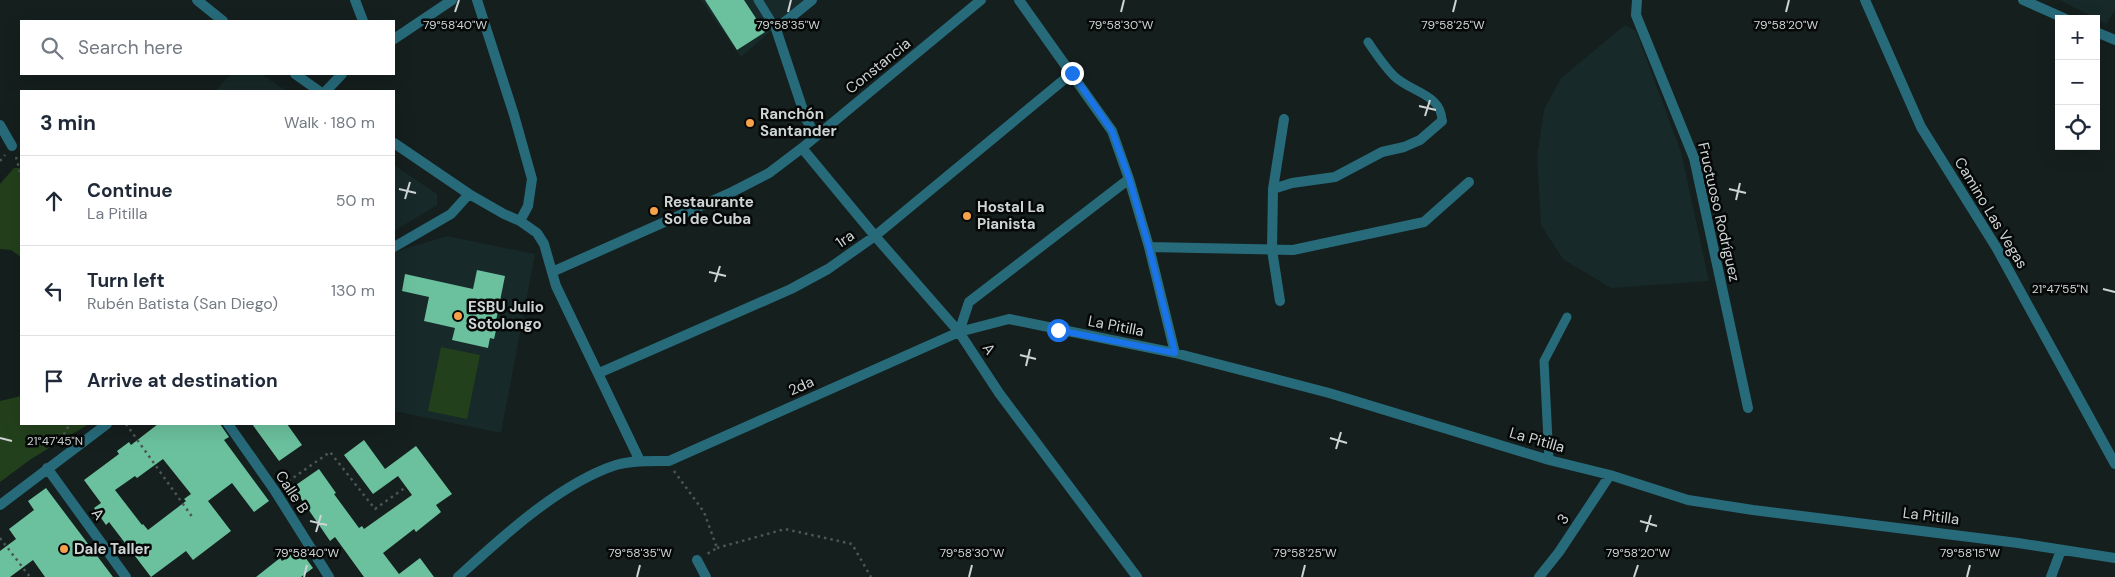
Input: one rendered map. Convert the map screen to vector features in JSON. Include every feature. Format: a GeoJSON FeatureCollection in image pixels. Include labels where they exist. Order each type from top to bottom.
{"type":"FeatureCollection","features":[{"type":"Feature","properties":{"kind":"street"},"geometry":{"type":"LineString","coordinates":[[197,0],[222,20]]}},
{"type":"Feature","properties":{"kind":"street"},"geometry":{"type":"LineString","coordinates":[[355,0],[363,20]]}},
{"type":"Feature","properties":{"kind":"street"},"geometry":{"type":"LineString","coordinates":[[395,38],[452,0]]}},
{"type":"Feature","properties":{"kind":"street"},"geometry":{"type":"LineString","coordinates":[[477,0],[514,115],[532,179],[528,206],[520,221]]}},
{"type":"Feature","properties":{"kind":"street"},"geometry":{"type":"LineString","coordinates":[[812,0],[776,29],[806,119],[816,136]]}},
{"type":"Feature","properties":{"kind":"street","name":"Constancia"},"geometry":{"type":"LineString","coordinates":[[552,272],[732,192],[769,173],[981,0]]}},
{"type":"Feature","properties":{"kind":"street"},"geometry":{"type":"LineString","coordinates":[[1019,0],[1112,131],[1129,178],[1149,247],[1175,353]]}},
{"type":"Feature","properties":{"kind":"street","name":"Fructuoso Rodríguez"},"geometry":{"type":"LineString","coordinates":[[1637,0],[1636,14],[1694,158],[1748,408]]}},
{"type":"Feature","properties":{"kind":"street","name":"Camino Las Vegas"},"geometry":{"type":"LineString","coordinates":[[1865,0],[1921,126],[1996,248],[2115,464]]}},
{"type":"Feature","properties":{"kind":"street"},"geometry":{"type":"LineString","coordinates":[[2023,0],[2057,15]]}},
{"type":"Feature","properties":{"kind":"street"},"geometry":{"type":"LineString","coordinates":[[2100,34],[2115,40]]}},
{"type":"Feature","properties":{"kind":"street","name":"1ra"},"geometry":{"type":"LineString","coordinates":[[599,373],[791,288],[828,269],[875,236],[1072,73]]}},
{"type":"Feature","properties":{"kind":"street"},"geometry":{"type":"LineString","coordinates":[[296,75],[317,90]]}},
{"type":"Feature","properties":{"kind":"street"},"geometry":{"type":"LineString","coordinates":[[327,90],[341,75]]}},
{"type":"Feature","properties":{"kind":"street"},"geometry":{"type":"LineString","coordinates":[[1280,301],[1272,250],[1273,189],[1284,119]]}},
{"type":"Feature","properties":{"kind":"street"},"geometry":{"type":"LineString","coordinates":[[1273,189],[1292,183],[1335,177],[1382,152],[1404,147],[1420,140],[1442,121]]}},
{"type":"Feature","properties":{"kind":"street"},"geometry":{"type":"LineString","coordinates":[[0,125],[12,146]]}},
{"type":"Feature","properties":{"kind":"street"},"geometry":{"type":"LineString","coordinates":[[395,143],[469,194],[520,221],[537,233],[544,244],[556,286],[640,461]]}},
{"type":"Feature","properties":{"kind":"street","name":"A"},"geometry":{"type":"LineString","coordinates":[[802,148],[875,236],[959,332],[999,393],[1137,577]]}},
{"type":"Feature","properties":{"kind":"street"},"geometry":{"type":"LineString","coordinates":[[959,332],[969,302],[1129,178]]}},
{"type":"Feature","properties":{"kind":"street"},"geometry":{"type":"LineString","coordinates":[[1149,247],[1293,250],[1424,222],[1469,182]]}},
{"type":"Feature","properties":{"kind":"street"},"geometry":{"type":"LineString","coordinates":[[395,246],[451,214],[469,194]]}},
{"type":"Feature","properties":{"kind":"street","name":"La Pitilla"},"geometry":{"type":"LineString","coordinates":[[959,332],[1009,319],[1175,353],[1330,393],[1549,460],[1610,475],[1688,500],[1753,510],[2018,543],[2115,558]]}},
{"type":"Feature","properties":{"kind":"street","name":"2da"},"geometry":{"type":"LineString","coordinates":[[458,577],[533,513],[578,482],[617,465],[640,461],[669,461],[959,332]]}},
{"type":"Feature","properties":{"kind":"street"},"geometry":{"type":"LineString","coordinates":[[0,504],[106,425]]}},
{"type":"Feature","properties":{"kind":"street","name":"Calle B"},"geometry":{"type":"LineString","coordinates":[[229,425],[275,491],[329,577]]}},
{"type":"Feature","properties":{"kind":"street","name":"A"},"geometry":{"type":"LineString","coordinates":[[47,468],[126,577]]}},
{"type":"Feature","properties":{"kind":"street","name":"3"},"geometry":{"type":"LineString","coordinates":[[1539,577],[1559,552],[1610,475]]}},
{"type":"Feature","properties":{"kind":"street"},"geometry":{"type":"LineString","coordinates":[[2051,577],[2061,550]]}},
{"type":"Feature","properties":{"kind":"street"},"geometry":{"type":"LineString","coordinates":[[697,560],[706,577]]}},
{"type":"Feature","properties":{"kind":"lane"},"geometry":{"type":"LineString","coordinates":[[758,0],[776,29]]}},
{"type":"Feature","properties":{"kind":"lane"},"geometry":{"type":"LineString","coordinates":[[1368,42],[1395,77],[1434,101],[1442,111],[1442,121]]}},
{"type":"Feature","properties":{"kind":"lane"},"geometry":{"type":"LineString","coordinates":[[1549,460],[1544,361],[1567,317]]}},
{"type":"Feature","properties":{"kind":"path"},"geometry":{"type":"LineString","coordinates":[[12,146],[20,173]]}},
{"type":"Feature","properties":{"kind":"path"},"geometry":{"type":"LineString","coordinates":[[127,425],[193,518]]}},
{"type":"Feature","properties":{"kind":"path"},"geometry":{"type":"LineString","coordinates":[[275,491],[330,452],[375,509],[406,487]]}},
{"type":"Feature","properties":{"kind":"path"},"geometry":{"type":"LineString","coordinates":[[669,461],[676,476],[704,512],[717,548]]}},
{"type":"Feature","properties":{"kind":"path"},"geometry":{"type":"LineString","coordinates":[[697,560],[717,548],[785,530],[852,544],[871,577]]}},
{"type":"Feature","properties":{"kind":"path"},"geometry":{"type":"LineString","coordinates":[[0,538],[30,577]]}},
{"type":"Feature","properties":{"kind":"shaded area"},"geometry":{"type":"Polygon","coordinates":[[[701,0],[807,0],[741,57],[701,0]]]}},
{"type":"Feature","properties":{"kind":"shaded area"},"geometry":{"type":"Polygon","coordinates":[[[2060,0],[2115,0],[2115,11],[2106,24],[2100,21],[2100,15],[2089,15],[2060,0]]]}},
{"type":"Feature","properties":{"kind":"shaded area"},"geometry":{"type":"Polygon","coordinates":[[[1625,25],[1636,31],[1681,152],[1709,281],[1611,288],[1563,259],[1541,225],[1537,157],[1544,110],[1561,78],[1625,25]]]}},
{"type":"Feature","properties":{"kind":"shaded area"},"geometry":{"type":"Polygon","coordinates":[[[230,75],[263,75],[285,90],[216,90],[230,75]]]}},
{"type":"Feature","properties":{"kind":"shaded area"},"geometry":{"type":"Polygon","coordinates":[[[395,166],[437,194],[437,205],[395,230],[395,166]]]}},
{"type":"Feature","properties":{"kind":"shaded area","name":"ESBU Julio Sotolongo"},"geometry":{"type":"Polygon","coordinates":[[[447,236],[535,254],[501,433],[395,411],[395,252],[447,236]]]}},
{"type":"Feature","properties":{"kind":"green space"},"geometry":{"type":"Polygon","coordinates":[[[14,168],[20,168],[20,256],[11,250],[0,249],[0,184],[14,168]]]}},
{"type":"Feature","properties":{"kind":"green space"},"geometry":{"type":"Polygon","coordinates":[[[441,347],[480,355],[467,419],[428,411],[441,347]]]}},
{"type":"Feature","properties":{"kind":"green space"},"geometry":{"type":"Polygon","coordinates":[[[20,396],[20,425],[87,425],[31,459],[0,482],[0,401],[20,396]]]}},
{"type":"Feature","properties":{"kind":"building"},"geometry":{"type":"Polygon","coordinates":[[[705,0],[744,0],[765,32],[737,50],[705,0]]]}},
{"type":"Feature","properties":{"kind":"building"},"geometry":{"type":"Polygon","coordinates":[[[477,270],[505,276],[494,339],[490,338],[488,348],[452,340],[455,328],[424,321],[429,297],[402,291],[405,274],[473,289],[477,270]]]}},
{"type":"Feature","properties":{"kind":"building"},"geometry":{"type":"Polygon","coordinates":[[[157,425],[221,425],[229,437],[224,440],[269,501],[254,512],[232,483],[208,501],[231,531],[193,560],[186,551],[151,577],[109,522],[106,525],[94,508],[101,503],[84,480],[119,454],[117,451],[129,442],[131,445],[157,425]],[[163,459],[137,478],[135,476],[115,490],[148,530],[186,501],[184,499],[191,494],[163,459]]]}},
{"type":"Feature","properties":{"kind":"building"},"geometry":{"type":"Polygon","coordinates":[[[253,425],[288,425],[302,445],[279,461],[253,425]]]}},
{"type":"Feature","properties":{"kind":"building"},"geometry":{"type":"Polygon","coordinates":[[[364,440],[385,469],[416,446],[452,494],[436,505],[441,512],[416,532],[414,529],[383,553],[399,574],[420,558],[434,577],[364,577],[335,537],[330,541],[293,487],[319,469],[336,493],[334,494],[359,528],[362,526],[364,529],[412,495],[398,476],[373,494],[344,455],[364,440]]]}},
{"type":"Feature","properties":{"kind":"building"},"geometry":{"type":"Polygon","coordinates":[[[46,488],[113,577],[45,577],[33,560],[10,577],[0,577],[0,551],[16,539],[9,529],[34,510],[28,501],[46,488]]]}},
{"type":"Feature","properties":{"kind":"building"},"geometry":{"type":"Polygon","coordinates":[[[299,549],[313,568],[301,577],[256,577],[280,558],[282,561],[299,549]]]}},
{"type":"Feature","properties":{"kind":"place","name":"Ranchón Santander"},"geometry":{"type":"Point","coordinates":[750,123]}},
{"type":"Feature","properties":{"kind":"place","name":"Restaurante Sol de Cuba"},"geometry":{"type":"Point","coordinates":[654,211]}},
{"type":"Feature","properties":{"kind":"place","name":"Hostal La Pianista"},"geometry":{"type":"Point","coordinates":[967,216]}},
{"type":"Feature","properties":{"kind":"place","name":"ESBU Julio Sotolongo"},"geometry":{"type":"Point","coordinates":[458,316]}},
{"type":"Feature","properties":{"kind":"place","name":"Dale Taller"},"geometry":{"type":"Point","coordinates":[64,549]}},
{"type":"Feature","properties":{"kind":"route"},"geometry":{"type":"LineString","coordinates":[[1058,330],[1175,353],[1149,247],[1129,178],[1112,131],[1072,73]]}}]}
